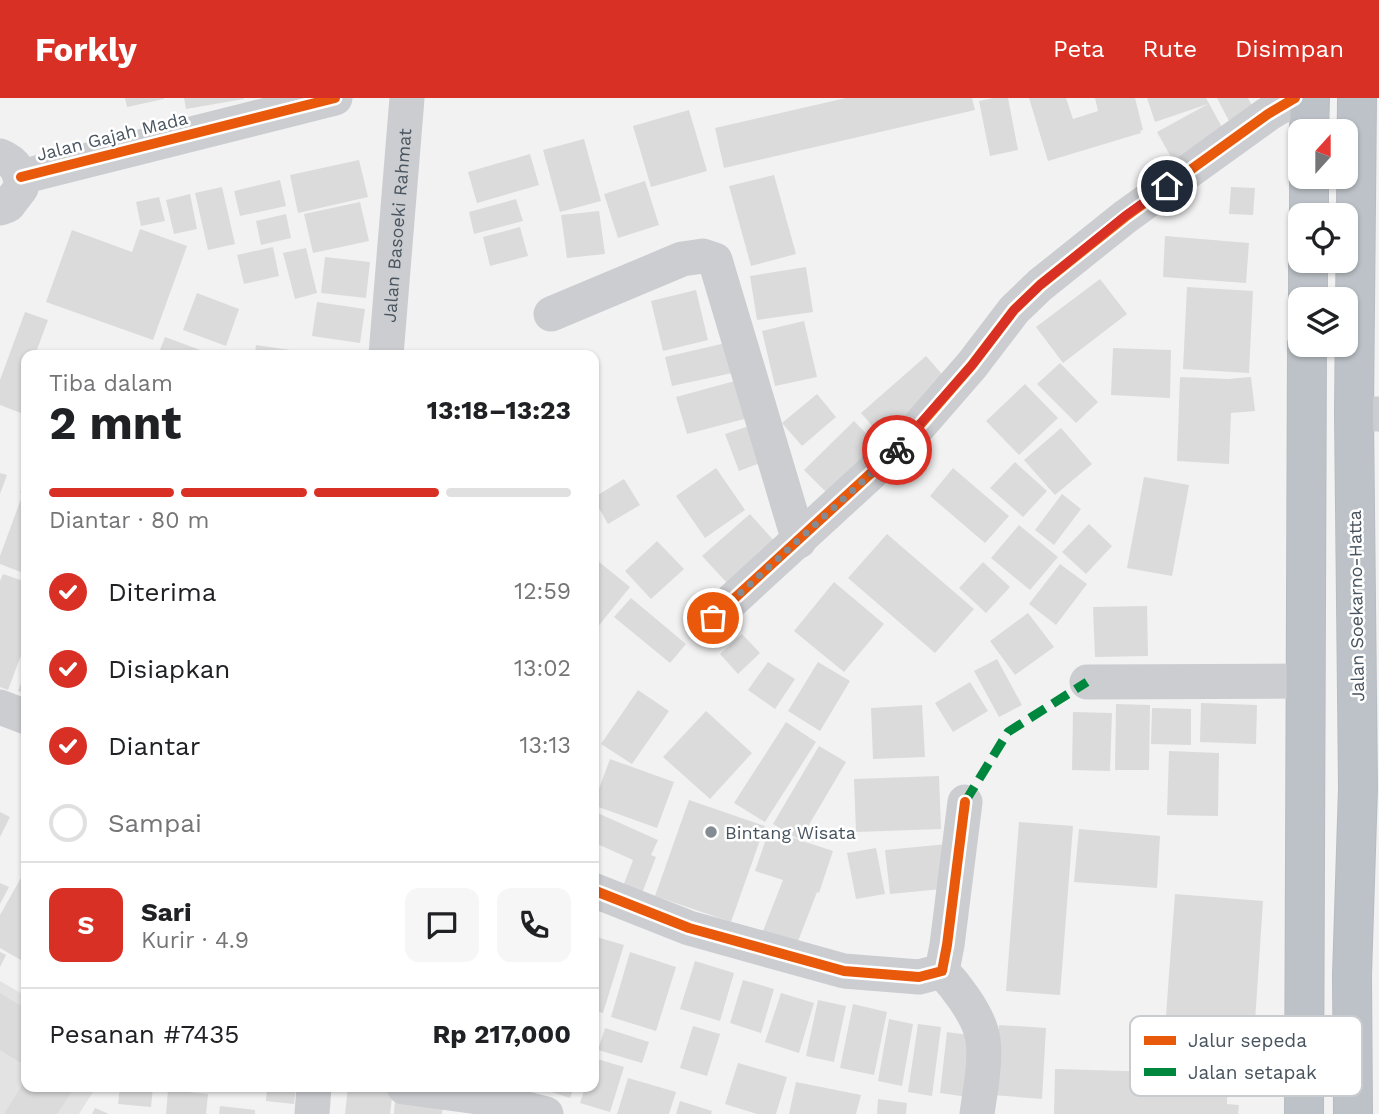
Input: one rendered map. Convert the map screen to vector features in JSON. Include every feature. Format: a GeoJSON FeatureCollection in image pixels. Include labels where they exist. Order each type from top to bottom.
{"type":"FeatureCollection","features":[{"type":"Feature","properties":{"kind":"highway"},"geometry":{"type":"LineString","coordinates":[[1310,98],[1310,119]]}},
{"type":"Feature","properties":{"kind":"highway","name":"Jalan Soekarno-Hatta"},"geometry":{"type":"LineString","coordinates":[[1352,1016],[1352,975],[1365,811],[1367,414],[1357,98]]}},
{"type":"Feature","properties":{"kind":"highway"},"geometry":{"type":"LineString","coordinates":[[1305,1016],[1307,357]]}},
{"type":"Feature","properties":{"kind":"highway"},"geometry":{"type":"LineString","coordinates":[[1306,787],[1365,811]]}},
{"type":"Feature","properties":{"kind":"highway"},"geometry":{"type":"LineString","coordinates":[[1304,1096],[1304,1114]]}},
{"type":"Feature","properties":{"kind":"highway","name":"Jalan Soekarno-Hatta"},"geometry":{"type":"LineString","coordinates":[[1353,1096],[1353,1114]]}},
{"type":"Feature","properties":{"kind":"street","name":"Jalan Gajah Mada"},"geometry":{"type":"LineString","coordinates":[[10,166],[335,98]]}},
{"type":"Feature","properties":{"kind":"street","name":"Jalan Basoeki Rahmat"},"geometry":{"type":"LineString","coordinates":[[386,350],[407,98]]}},
{"type":"Feature","properties":{"kind":"street"},"geometry":{"type":"LineString","coordinates":[[713,618],[906,441],[972,365],[1014,310],[1040,285],[1125,216],[1268,114],[1295,98]]}},
{"type":"Feature","properties":{"kind":"street"},"geometry":{"type":"LineString","coordinates":[[0,208],[8,205],[21,188],[10,166]]}},
{"type":"Feature","properties":{"kind":"street"},"geometry":{"type":"LineString","coordinates":[[551,314],[682,259],[703,256],[715,260],[799,541]]}},
{"type":"Feature","properties":{"kind":"street"},"geometry":{"type":"LineString","coordinates":[[1087,682],[1305,681]]}},
{"type":"Feature","properties":{"kind":"street"},"geometry":{"type":"LineString","coordinates":[[0,708],[21,715]]}},
{"type":"Feature","properties":{"kind":"street"},"geometry":{"type":"LineString","coordinates":[[965,802],[942,971],[960,991],[981,1029],[983,1044],[977,1114]]}},
{"type":"Feature","properties":{"kind":"street"},"geometry":{"type":"LineString","coordinates":[[599,892],[690,928],[844,971],[919,977],[942,971]]}},
{"type":"Feature","properties":{"kind":"street"},"geometry":{"type":"LineString","coordinates":[[312,1114],[314,1092]]}},
{"type":"Feature","properties":{"kind":"street"},"geometry":{"type":"LineString","coordinates":[[442,1092],[479,1097],[547,1114]]}},
{"type":"Feature","properties":{"kind":"shaded area"},"geometry":{"type":"Polygon","coordinates":[[[0,981],[21,993],[21,1092],[93,1092],[79,1114],[0,1114],[0,981]]]}},
{"type":"Feature","properties":{"kind":"building"},"geometry":{"type":"Polygon","coordinates":[[[125,98],[164,98],[164,99],[127,107],[125,98]]]}},
{"type":"Feature","properties":{"kind":"building"},"geometry":{"type":"Polygon","coordinates":[[[184,98],[244,98],[244,99],[186,109],[184,98]]]}},
{"type":"Feature","properties":{"kind":"building"},"geometry":{"type":"Polygon","coordinates":[[[846,98],[972,98],[975,110],[724,168],[715,128],[846,98]]]}},
{"type":"Feature","properties":{"kind":"building"},"geometry":{"type":"Polygon","coordinates":[[[1008,98],[1018,150],[990,156],[979,101],[1008,98]]]}},
{"type":"Feature","properties":{"kind":"building"},"geometry":{"type":"Polygon","coordinates":[[[1029,98],[1066,98],[1073,119],[1098,111],[1095,98],[1135,98],[1143,130],[1141,133],[1048,161],[1029,98]]]}},
{"type":"Feature","properties":{"kind":"building"},"geometry":{"type":"Polygon","coordinates":[[[1147,98],[1206,98],[1229,140],[1177,168],[1157,132],[1208,104],[1155,122],[1147,98]]]}},
{"type":"Feature","properties":{"kind":"building"},"geometry":{"type":"Polygon","coordinates":[[[1217,98],[1248,98],[1256,114],[1232,127],[1217,98]]]}},
{"type":"Feature","properties":{"kind":"building"},"geometry":{"type":"Polygon","coordinates":[[[689,110],[707,171],[651,187],[633,126],[689,110]]]}},
{"type":"Feature","properties":{"kind":"building"},"geometry":{"type":"Polygon","coordinates":[[[584,139],[601,201],[560,212],[543,150],[584,139]]]}},
{"type":"Feature","properties":{"kind":"building"},"geometry":{"type":"Polygon","coordinates":[[[530,154],[539,185],[477,203],[468,172],[530,154]]]}},
{"type":"Feature","properties":{"kind":"building"},"geometry":{"type":"Polygon","coordinates":[[[359,160],[368,197],[298,213],[290,175],[359,160]]]}},
{"type":"Feature","properties":{"kind":"building"},"geometry":{"type":"Polygon","coordinates":[[[774,175],[796,254],[751,266],[729,186],[774,175]]]}},
{"type":"Feature","properties":{"kind":"building"},"geometry":{"type":"Polygon","coordinates":[[[280,180],[286,206],[240,216],[234,191],[280,180]]]}},
{"type":"Feature","properties":{"kind":"building"},"geometry":{"type":"Polygon","coordinates":[[[645,181],[659,225],[618,238],[604,194],[645,181]]]}},
{"type":"Feature","properties":{"kind":"building"},"geometry":{"type":"Polygon","coordinates":[[[222,187],[235,244],[208,250],[195,193],[222,187]]]}},
{"type":"Feature","properties":{"kind":"building"},"geometry":{"type":"Polygon","coordinates":[[[1231,187],[1255,188],[1253,215],[1229,214],[1231,187]]]}},
{"type":"Feature","properties":{"kind":"building"},"geometry":{"type":"Polygon","coordinates":[[[190,194],[197,229],[174,234],[166,200],[190,194]]]}},
{"type":"Feature","properties":{"kind":"building"},"geometry":{"type":"Polygon","coordinates":[[[159,197],[165,221],[141,226],[136,202],[159,197]]]}},
{"type":"Feature","properties":{"kind":"building"},"geometry":{"type":"Polygon","coordinates":[[[516,199],[523,221],[474,234],[469,212],[516,199]]]}},
{"type":"Feature","properties":{"kind":"building"},"geometry":{"type":"Polygon","coordinates":[[[360,202],[369,241],[313,253],[304,214],[360,202]]]}},
{"type":"Feature","properties":{"kind":"building"},"geometry":{"type":"Polygon","coordinates":[[[599,211],[605,254],[567,258],[561,215],[599,211]]]}},
{"type":"Feature","properties":{"kind":"building"},"geometry":{"type":"Polygon","coordinates":[[[286,214],[291,238],[261,245],[256,221],[286,214]]]}},
{"type":"Feature","properties":{"kind":"building"},"geometry":{"type":"Polygon","coordinates":[[[520,227],[528,256],[490,266],[483,237],[520,227]]]}},
{"type":"Feature","properties":{"kind":"building"},"geometry":{"type":"Polygon","coordinates":[[[140,229],[187,246],[153,340],[46,302],[72,230],[132,252],[140,229]]]}},
{"type":"Feature","properties":{"kind":"building"},"geometry":{"type":"Polygon","coordinates":[[[1165,236],[1249,243],[1246,283],[1163,277],[1165,236]]]}},
{"type":"Feature","properties":{"kind":"building"},"geometry":{"type":"Polygon","coordinates":[[[273,247],[279,276],[244,284],[237,255],[273,247]]]}},
{"type":"Feature","properties":{"kind":"building"},"geometry":{"type":"Polygon","coordinates":[[[306,248],[317,293],[295,299],[283,253],[306,248]]]}},
{"type":"Feature","properties":{"kind":"building"},"geometry":{"type":"Polygon","coordinates":[[[325,257],[370,262],[366,298],[321,293],[325,257]]]}},
{"type":"Feature","properties":{"kind":"building"},"geometry":{"type":"Polygon","coordinates":[[[806,267],[813,312],[757,320],[750,276],[806,267]]]}},
{"type":"Feature","properties":{"kind":"building"},"geometry":{"type":"Polygon","coordinates":[[[1100,279],[1127,314],[1063,363],[1036,327],[1100,279]]]}},
{"type":"Feature","properties":{"kind":"building"},"geometry":{"type":"Polygon","coordinates":[[[1187,287],[1253,291],[1249,373],[1183,369],[1187,287]]]}},
{"type":"Feature","properties":{"kind":"building"},"geometry":{"type":"Polygon","coordinates":[[[696,290],[708,340],[663,351],[651,301],[696,290]]]}},
{"type":"Feature","properties":{"kind":"building"},"geometry":{"type":"Polygon","coordinates":[[[197,293],[239,309],[226,346],[183,330],[197,293]]]}},
{"type":"Feature","properties":{"kind":"building"},"geometry":{"type":"Polygon","coordinates":[[[317,302],[365,309],[360,343],[312,336],[317,302]]]}},
{"type":"Feature","properties":{"kind":"building"},"geometry":{"type":"Polygon","coordinates":[[[25,312],[48,320],[37,350],[21,350],[21,413],[0,405],[0,380],[25,312]]]}},
{"type":"Feature","properties":{"kind":"building"},"geometry":{"type":"Polygon","coordinates":[[[804,321],[817,377],[775,386],[762,331],[804,321]]]}},
{"type":"Feature","properties":{"kind":"building"},"geometry":{"type":"Polygon","coordinates":[[[165,337],[200,350],[160,350],[165,337]]]}},
{"type":"Feature","properties":{"kind":"building"},"geometry":{"type":"Polygon","coordinates":[[[730,342],[737,372],[672,386],[665,357],[730,342]]]}},
{"type":"Feature","properties":{"kind":"building"},"geometry":{"type":"Polygon","coordinates":[[[256,345],[290,350],[256,350],[256,345]]]}},
{"type":"Feature","properties":{"kind":"building"},"geometry":{"type":"Polygon","coordinates":[[[1113,348],[1171,350],[1170,398],[1111,395],[1113,348]]]}},
{"type":"Feature","properties":{"kind":"building"},"geometry":{"type":"Polygon","coordinates":[[[926,356],[948,381],[882,437],[861,413],[926,356]]]}},
{"type":"Feature","properties":{"kind":"building"},"geometry":{"type":"Polygon","coordinates":[[[1060,363],[1098,402],[1076,423],[1037,384],[1060,363]]]}},
{"type":"Feature","properties":{"kind":"building"},"geometry":{"type":"Polygon","coordinates":[[[1180,377],[1251,377],[1255,411],[1231,413],[1229,464],[1177,461],[1180,377]]]}},
{"type":"Feature","properties":{"kind":"building"},"geometry":{"type":"Polygon","coordinates":[[[742,379],[752,417],[687,434],[676,397],[742,379]]]}},
{"type":"Feature","properties":{"kind":"building"},"geometry":{"type":"Polygon","coordinates":[[[1025,384],[1058,418],[1019,455],[986,421],[1025,384]]]}},
{"type":"Feature","properties":{"kind":"building"},"geometry":{"type":"Polygon","coordinates":[[[817,394],[836,417],[802,446],[782,423],[817,394]]]}},
{"type":"Feature","properties":{"kind":"building"},"geometry":{"type":"Polygon","coordinates":[[[854,421],[883,451],[834,500],[804,470],[854,421]]]}},
{"type":"Feature","properties":{"kind":"building"},"geometry":{"type":"Polygon","coordinates":[[[755,424],[768,460],[739,471],[725,434],[755,424]]]}},
{"type":"Feature","properties":{"kind":"building"},"geometry":{"type":"Polygon","coordinates":[[[1061,428],[1092,464],[1055,495],[1024,460],[1061,428]]]}},
{"type":"Feature","properties":{"kind":"building"},"geometry":{"type":"Polygon","coordinates":[[[1015,462],[1047,491],[1023,517],[990,488],[1015,462]]]}},
{"type":"Feature","properties":{"kind":"building"},"geometry":{"type":"Polygon","coordinates":[[[716,468],[745,510],[705,538],[676,496],[716,468]]]}},
{"type":"Feature","properties":{"kind":"building"},"geometry":{"type":"Polygon","coordinates":[[[953,468],[1009,516],[985,543],[930,496],[953,468]]]}},
{"type":"Feature","properties":{"kind":"building"},"geometry":{"type":"Polygon","coordinates":[[[0,473],[7,475],[0,494],[0,473]]]}},
{"type":"Feature","properties":{"kind":"building"},"geometry":{"type":"Polygon","coordinates":[[[1144,477],[1189,485],[1172,576],[1127,568],[1144,477]]]}},
{"type":"Feature","properties":{"kind":"building"},"geometry":{"type":"Polygon","coordinates":[[[624,479],[640,505],[608,524],[599,508],[599,494],[624,479]]]}},
{"type":"Feature","properties":{"kind":"building"},"geometry":{"type":"Polygon","coordinates":[[[1062,494],[1081,509],[1054,545],[1035,530],[1062,494]]]}},
{"type":"Feature","properties":{"kind":"building"},"geometry":{"type":"Polygon","coordinates":[[[21,499],[21,572],[0,564],[0,556],[21,499]]]}},
{"type":"Feature","properties":{"kind":"building"},"geometry":{"type":"Polygon","coordinates":[[[750,514],[775,542],[728,584],[702,556],[750,514]]]}},
{"type":"Feature","properties":{"kind":"building"},"geometry":{"type":"Polygon","coordinates":[[[1089,524],[1112,546],[1086,574],[1062,552],[1089,524]]]}},
{"type":"Feature","properties":{"kind":"building"},"geometry":{"type":"Polygon","coordinates":[[[1019,525],[1058,557],[1030,590],[991,558],[1019,525]]]}},
{"type":"Feature","properties":{"kind":"building"},"geometry":{"type":"Polygon","coordinates":[[[887,534],[974,609],[935,653],[848,578],[887,534]]]}},
{"type":"Feature","properties":{"kind":"building"},"geometry":{"type":"Polygon","coordinates":[[[657,541],[684,569],[651,599],[625,571],[657,541]]]}},
{"type":"Feature","properties":{"kind":"building"},"geometry":{"type":"Polygon","coordinates":[[[599,562],[630,587],[599,625],[599,562]]]}},
{"type":"Feature","properties":{"kind":"building"},"geometry":{"type":"Polygon","coordinates":[[[983,562],[1010,587],[986,613],[959,588],[983,562]]]}},
{"type":"Feature","properties":{"kind":"building"},"geometry":{"type":"Polygon","coordinates":[[[1060,564],[1087,584],[1056,625],[1029,604],[1060,564]]]}},
{"type":"Feature","properties":{"kind":"building"},"geometry":{"type":"Polygon","coordinates":[[[3,574],[21,580],[21,655],[8,690],[0,687],[0,581],[3,574]]]}},
{"type":"Feature","properties":{"kind":"building"},"geometry":{"type":"Polygon","coordinates":[[[834,582],[884,624],[844,672],[794,631],[834,582]]]}},
{"type":"Feature","properties":{"kind":"building"},"geometry":{"type":"Polygon","coordinates":[[[631,598],[686,644],[670,663],[614,617],[631,598]]]}},
{"type":"Feature","properties":{"kind":"building"},"geometry":{"type":"Polygon","coordinates":[[[1147,606],[1148,656],[1095,657],[1093,607],[1147,606]]]}},
{"type":"Feature","properties":{"kind":"building"},"geometry":{"type":"Polygon","coordinates":[[[1028,613],[1054,647],[1015,675],[990,641],[1028,613]]]}},
{"type":"Feature","properties":{"kind":"building"},"geometry":{"type":"Polygon","coordinates":[[[742,634],[760,653],[738,674],[720,654],[742,634]]]}},
{"type":"Feature","properties":{"kind":"building"},"geometry":{"type":"Polygon","coordinates":[[[997,659],[1022,705],[999,717],[974,671],[997,659]]]}},
{"type":"Feature","properties":{"kind":"building"},"geometry":{"type":"Polygon","coordinates":[[[768,662],[795,679],[775,709],[748,690],[768,662]]]}},
{"type":"Feature","properties":{"kind":"building"},"geometry":{"type":"Polygon","coordinates":[[[818,662],[850,681],[820,731],[788,711],[818,662]]]}},
{"type":"Feature","properties":{"kind":"building"},"geometry":{"type":"Polygon","coordinates":[[[970,682],[988,711],[953,732],[935,703],[970,682]]]}},
{"type":"Feature","properties":{"kind":"building"},"geometry":{"type":"Polygon","coordinates":[[[638,690],[669,711],[632,764],[601,744],[638,690]]]}},
{"type":"Feature","properties":{"kind":"building"},"geometry":{"type":"Polygon","coordinates":[[[1201,703],[1257,705],[1256,744],[1200,742],[1201,703]]]}},
{"type":"Feature","properties":{"kind":"building"},"geometry":{"type":"Polygon","coordinates":[[[1116,704],[1150,705],[1149,770],[1115,770],[1116,704]]]}},
{"type":"Feature","properties":{"kind":"building"},"geometry":{"type":"Polygon","coordinates":[[[922,705],[925,757],[873,759],[871,708],[922,705]]]}},
{"type":"Feature","properties":{"kind":"building"},"geometry":{"type":"Polygon","coordinates":[[[1152,708],[1191,709],[1191,745],[1151,744],[1152,708]]]}},
{"type":"Feature","properties":{"kind":"building"},"geometry":{"type":"Polygon","coordinates":[[[706,711],[752,753],[710,799],[663,757],[706,711]]]}},
{"type":"Feature","properties":{"kind":"building"},"geometry":{"type":"Polygon","coordinates":[[[1073,712],[1112,713],[1110,771],[1072,770],[1073,712]]]}},
{"type":"Feature","properties":{"kind":"building"},"geometry":{"type":"Polygon","coordinates":[[[786,722],[816,742],[765,822],[734,803],[786,722]]]}},
{"type":"Feature","properties":{"kind":"building"},"geometry":{"type":"Polygon","coordinates":[[[819,746],[846,762],[800,840],[773,824],[819,746]]]}},
{"type":"Feature","properties":{"kind":"building"},"geometry":{"type":"Polygon","coordinates":[[[1169,751],[1219,753],[1218,816],[1167,815],[1169,751]]]}},
{"type":"Feature","properties":{"kind":"building"},"geometry":{"type":"Polygon","coordinates":[[[610,759],[674,782],[657,828],[599,807],[599,789],[610,759]]]}},
{"type":"Feature","properties":{"kind":"building"},"geometry":{"type":"Polygon","coordinates":[[[939,776],[941,829],[856,832],[854,779],[939,776]]]}},
{"type":"Feature","properties":{"kind":"building"},"geometry":{"type":"Polygon","coordinates":[[[689,800],[765,826],[731,922],[655,896],[689,800]]]}},
{"type":"Feature","properties":{"kind":"building"},"geometry":{"type":"Polygon","coordinates":[[[0,812],[10,817],[0,837],[0,812]]]}},
{"type":"Feature","properties":{"kind":"building"},"geometry":{"type":"Polygon","coordinates":[[[599,814],[658,840],[651,855],[656,857],[639,901],[620,894],[633,860],[599,845],[599,814]]]}},
{"type":"Feature","properties":{"kind":"building"},"geometry":{"type":"Polygon","coordinates":[[[1019,822],[1073,826],[1060,995],[1006,991],[1019,822]]]}},
{"type":"Feature","properties":{"kind":"building"},"geometry":{"type":"Polygon","coordinates":[[[1079,829],[1160,836],[1157,888],[1074,882],[1079,829]]]}},
{"type":"Feature","properties":{"kind":"building"},"geometry":{"type":"Polygon","coordinates":[[[769,830],[833,851],[819,893],[817,892],[795,949],[761,936],[783,880],[755,871],[769,830]]]}},
{"type":"Feature","properties":{"kind":"building"},"geometry":{"type":"Polygon","coordinates":[[[948,844],[952,888],[890,894],[885,850],[948,844]]]}},
{"type":"Feature","properties":{"kind":"building"},"geometry":{"type":"Polygon","coordinates":[[[876,848],[885,894],[856,899],[847,853],[876,848]]]}},
{"type":"Feature","properties":{"kind":"building"},"geometry":{"type":"Polygon","coordinates":[[[21,878],[21,960],[0,948],[0,915],[21,878]]]}},
{"type":"Feature","properties":{"kind":"building"},"geometry":{"type":"Polygon","coordinates":[[[0,883],[9,887],[0,904],[0,883]]]}},
{"type":"Feature","properties":{"kind":"building"},"geometry":{"type":"Polygon","coordinates":[[[1175,894],[1263,901],[1255,1016],[1166,1015],[1175,894]]]}},
{"type":"Feature","properties":{"kind":"building"},"geometry":{"type":"Polygon","coordinates":[[[599,938],[624,945],[603,1013],[599,1012],[599,938]]]}},
{"type":"Feature","properties":{"kind":"building"},"geometry":{"type":"Polygon","coordinates":[[[0,952],[6,955],[0,967],[0,952]]]}},
{"type":"Feature","properties":{"kind":"building"},"geometry":{"type":"Polygon","coordinates":[[[630,952],[676,967],[656,1031],[611,1017],[630,952]]]}},
{"type":"Feature","properties":{"kind":"building"},"geometry":{"type":"Polygon","coordinates":[[[695,961],[734,973],[720,1021],[680,1009],[695,961]]]}},
{"type":"Feature","properties":{"kind":"building"},"geometry":{"type":"Polygon","coordinates":[[[743,980],[774,989],[761,1033],[730,1023],[743,980]]]}},
{"type":"Feature","properties":{"kind":"building"},"geometry":{"type":"Polygon","coordinates":[[[0,993],[21,1006],[21,1063],[0,1050],[0,993]]]}},
{"type":"Feature","properties":{"kind":"building"},"geometry":{"type":"Polygon","coordinates":[[[781,993],[814,1003],[799,1053],[765,1042],[781,993]]]}},
{"type":"Feature","properties":{"kind":"building"},"geometry":{"type":"Polygon","coordinates":[[[818,1000],[846,1006],[834,1062],[806,1056],[818,1000]]]}},
{"type":"Feature","properties":{"kind":"building"},"geometry":{"type":"Polygon","coordinates":[[[853,1004],[887,1012],[874,1075],[840,1068],[853,1004]]]}},
{"type":"Feature","properties":{"kind":"building"},"geometry":{"type":"Polygon","coordinates":[[[889,1019],[913,1024],[902,1086],[878,1081],[889,1019]]]}},
{"type":"Feature","properties":{"kind":"building"},"geometry":{"type":"Polygon","coordinates":[[[918,1024],[941,1027],[932,1096],[908,1092],[918,1024]]]}},
{"type":"Feature","properties":{"kind":"building"},"geometry":{"type":"Polygon","coordinates":[[[999,1025],[1046,1028],[1042,1099],[993,1095],[999,1025]]]}},
{"type":"Feature","properties":{"kind":"building"},"geometry":{"type":"Polygon","coordinates":[[[693,1026],[720,1034],[707,1076],[680,1068],[693,1026]]]}},
{"type":"Feature","properties":{"kind":"building"},"geometry":{"type":"Polygon","coordinates":[[[605,1028],[649,1042],[642,1063],[599,1050],[605,1028]]]}},
{"type":"Feature","properties":{"kind":"building"},"geometry":{"type":"Polygon","coordinates":[[[947,1032],[976,1036],[968,1097],[940,1093],[947,1032]]]}},
{"type":"Feature","properties":{"kind":"building"},"geometry":{"type":"Polygon","coordinates":[[[599,1060],[624,1067],[610,1112],[580,1103],[583,1092],[599,1092],[599,1060]]]}},
{"type":"Feature","properties":{"kind":"building"},"geometry":{"type":"Polygon","coordinates":[[[738,1063],[787,1077],[776,1114],[757,1114],[725,1104],[738,1063]]]}},
{"type":"Feature","properties":{"kind":"building"},"geometry":{"type":"Polygon","coordinates":[[[1055,1069],[1130,1071],[1130,1096],[1227,1096],[1227,1104],[1239,1105],[1238,1114],[1054,1114],[1055,1069]]]}},
{"type":"Feature","properties":{"kind":"building"},"geometry":{"type":"Polygon","coordinates":[[[628,1078],[676,1092],[669,1114],[617,1114],[628,1078]]]}},
{"type":"Feature","properties":{"kind":"building"},"geometry":{"type":"Polygon","coordinates":[[[796,1082],[861,1095],[856,1114],[789,1114],[796,1082]]]}},
{"type":"Feature","properties":{"kind":"building"},"geometry":{"type":"Polygon","coordinates":[[[21,1087],[21,1092],[72,1092],[57,1114],[4,1114],[21,1087]]]}},
{"type":"Feature","properties":{"kind":"building"},"geometry":{"type":"Polygon","coordinates":[[[119,1092],[152,1092],[151,1107],[118,1104],[119,1092]]]}},
{"type":"Feature","properties":{"kind":"building"},"geometry":{"type":"Polygon","coordinates":[[[168,1092],[208,1094],[206,1114],[166,1114],[168,1092]]]}},
{"type":"Feature","properties":{"kind":"building"},"geometry":{"type":"Polygon","coordinates":[[[267,1092],[295,1092],[294,1104],[266,1101],[267,1092]]]}},
{"type":"Feature","properties":{"kind":"building"},"geometry":{"type":"Polygon","coordinates":[[[347,1092],[393,1092],[390,1114],[345,1114],[347,1092]]]}},
{"type":"Feature","properties":{"kind":"building"},"geometry":{"type":"Polygon","coordinates":[[[551,1092],[572,1092],[570,1098],[551,1092]]]}},
{"type":"Feature","properties":{"kind":"building"},"geometry":{"type":"Polygon","coordinates":[[[395,1099],[443,1104],[442,1114],[394,1114],[395,1099]]]}},
{"type":"Feature","properties":{"kind":"building"},"geometry":{"type":"Polygon","coordinates":[[[878,1099],[907,1103],[906,1114],[877,1114],[878,1099]]]}},
{"type":"Feature","properties":{"kind":"building"},"geometry":{"type":"Polygon","coordinates":[[[680,1101],[712,1111],[711,1114],[676,1114],[680,1101]]]}},
{"type":"Feature","properties":{"kind":"building"},"geometry":{"type":"Polygon","coordinates":[[[220,1106],[255,1110],[255,1114],[219,1114],[220,1106]]]}},
{"type":"Feature","properties":{"kind":"building"},"geometry":{"type":"Polygon","coordinates":[[[95,1108],[109,1114],[92,1114],[95,1108]]]}},
{"type":"Feature","properties":{"kind":"marked path"},"geometry":{"type":"LineString","coordinates":[[965,802],[1008,732],[1087,682]]}},
{"type":"Feature","properties":{"kind":"cycle path"},"geometry":{"type":"LineString","coordinates":[[21,177],[335,98]]}},
{"type":"Feature","properties":{"kind":"cycle path"},"geometry":{"type":"LineString","coordinates":[[713,618],[906,441],[972,365],[1014,310],[1040,285],[1125,217],[1268,114],[1295,98]]}},
{"type":"Feature","properties":{"kind":"cycle path"},"geometry":{"type":"LineString","coordinates":[[599,892],[689,928],[844,971],[919,977],[942,971],[965,802]]}},
{"type":"Feature","properties":{"kind":"way so far"},"geometry":{"type":"LineString","coordinates":[[713,618],[897,450]]}},
{"type":"Feature","properties":{"kind":"place","name":"Bintang Wisata"},"geometry":{"type":"Point","coordinates":[711,832]}},
{"type":"Feature","properties":{"kind":"route"},"geometry":{"type":"LineString","coordinates":[[897,450],[972,365],[1014,310],[1040,285],[1125,216],[1167,186]]}}]}
